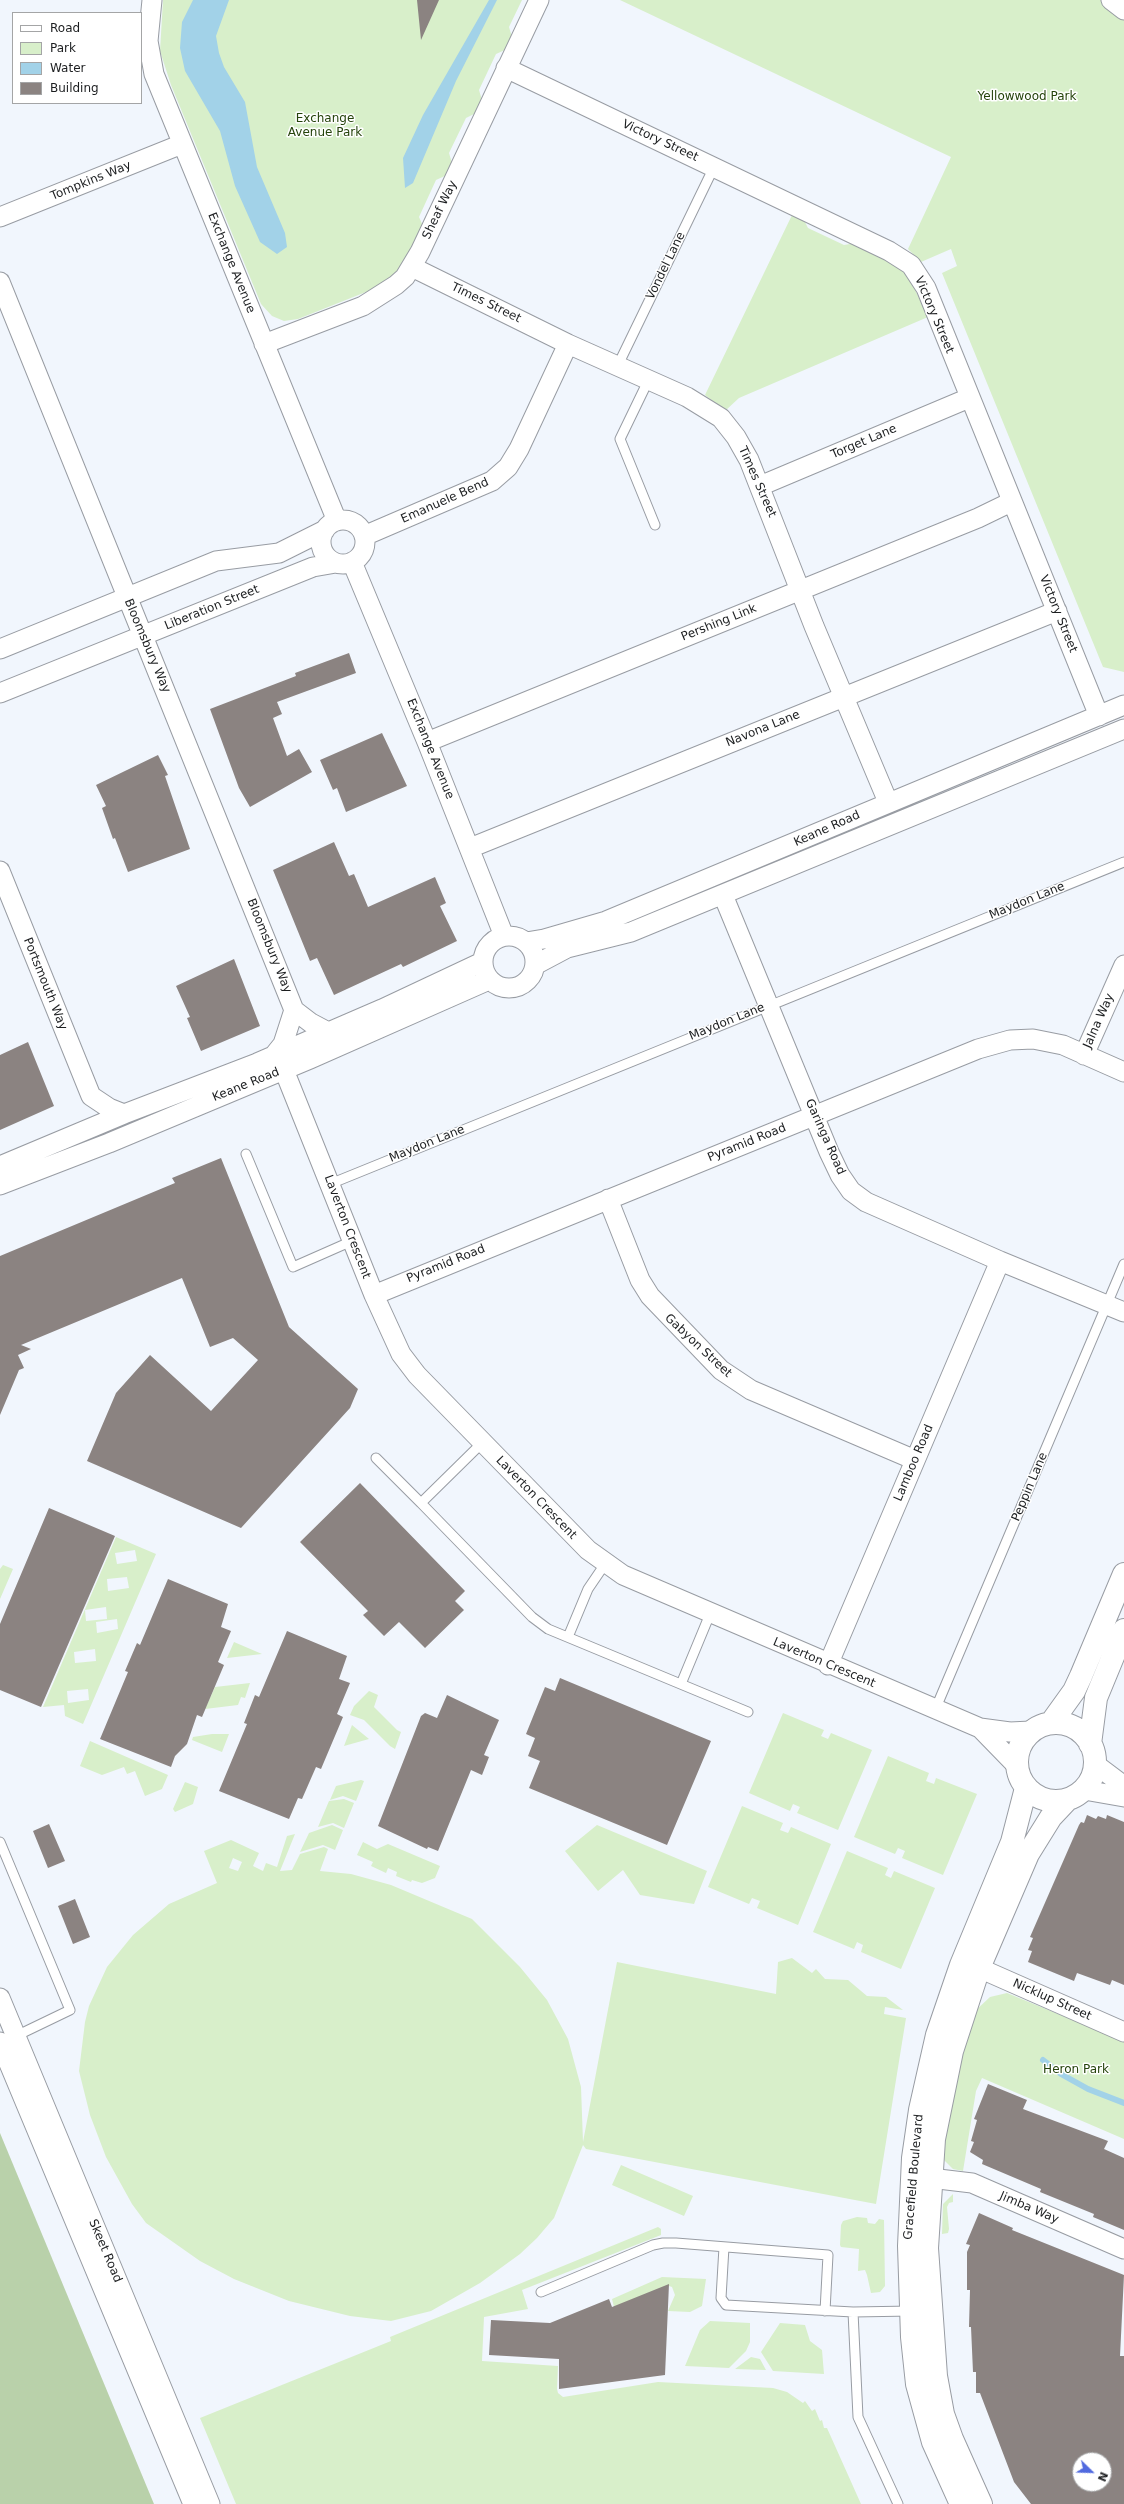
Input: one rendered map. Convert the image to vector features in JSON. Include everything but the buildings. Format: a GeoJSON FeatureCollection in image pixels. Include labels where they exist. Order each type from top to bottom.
{"type":"FeatureCollection","features":[{"type":"Feature","properties":{"kind":"street","name":"Exchange Avenue"},"geometry":{"type":"LineString","coordinates":[[152,0],[148,24],[150,54],[154,74],[264,344],[331,526]]}},
{"type":"Feature","properties":{"kind":"street","name":"Sheaf Way"},"geometry":{"type":"LineString","coordinates":[[264,344],[363,306],[396,286],[412,267],[539,0]]}},
{"type":"Feature","properties":{"kind":"street"},"geometry":{"type":"LineString","coordinates":[[1111,0],[1124,10]]}},
{"type":"Feature","properties":{"kind":"street","name":"Victory Street"},"geometry":{"type":"LineString","coordinates":[[506,68],[889,251],[911,265],[926,288],[1011,502],[1099,716]]}},
{"type":"Feature","properties":{"kind":"street","name":"Tompkins Way"},"geometry":{"type":"LineString","coordinates":[[0,217],[182,144]]}},
{"type":"Feature","properties":{"kind":"street","name":"Times Street"},"geometry":{"type":"LineString","coordinates":[[412,267],[568,344],[687,396],[721,418],[736,437],[760,486],[888,802]]}},
{"type":"Feature","properties":{"kind":"street","name":"Bloomsbury Way"},"geometry":{"type":"LineString","coordinates":[[0,282],[294,1010]]}},
{"type":"Feature","properties":{"kind":"street","name":"Emanuele Bend"},"geometry":{"type":"LineString","coordinates":[[364,536],[492,481],[502,472],[519,449],[568,344]]}},
{"type":"Feature","properties":{"kind":"street","name":"Torget Lane"},"geometry":{"type":"LineString","coordinates":[[760,486],[969,398]]}},
{"type":"Feature","properties":{"kind":"street","name":"Pershing Link"},"geometry":{"type":"LineString","coordinates":[[427,742],[978,518],[1011,502]]}},
{"type":"Feature","properties":{"kind":"street"},"geometry":{"type":"LineString","coordinates":[[0,649],[216,561],[279,553],[331,526],[353,523],[364,536],[363,553],[344,563],[328,559],[323,551],[322,538],[331,526]]}},
{"type":"Feature","properties":{"kind":"street","name":"Exchange Avenue"},"geometry":{"type":"LineString","coordinates":[[344,563],[427,742],[504,936]]}},
{"type":"Feature","properties":{"kind":"street","name":"Liberation Street"},"geometry":{"type":"LineString","coordinates":[[0,693],[313,567],[344,563]]}},
{"type":"Feature","properties":{"kind":"street","name":"Navona Lane"},"geometry":{"type":"LineString","coordinates":[[470,848],[1057,611]]}},
{"type":"Feature","properties":{"kind":"street","name":"Keane Road"},"geometry":{"type":"LineString","coordinates":[[504,936],[517,937],[526,942],[544,939],[606,922],[716,877],[888,802],[1124,705]]}},
{"type":"Feature","properties":{"kind":"street","name":"Keane Road"},"geometry":{"type":"LineString","coordinates":[[535,965],[567,948],[631,932],[1124,729]]}},
{"type":"Feature","properties":{"kind":"street","name":"Portsmouth Way"},"geometry":{"type":"LineString","coordinates":[[0,871],[91,1096]]}},
{"type":"Feature","properties":{"kind":"street","name":"Garinga Road"},"geometry":{"type":"LineString","coordinates":[[723,894],[840,1175],[851,1191],[866,1202],[1000,1261],[1124,1312]]}},
{"type":"Feature","properties":{"kind":"street"},"geometry":{"type":"LineString","coordinates":[[504,936],[489,944],[482,962],[489,980],[498,986],[514,988],[528,980],[535,965],[534,955],[526,942]]}},
{"type":"Feature","properties":{"kind":"street","name":"Keane Road"},"geometry":{"type":"LineString","coordinates":[[0,1185],[109,1143],[280,1062],[328,1032],[482,962]]}},
{"type":"Feature","properties":{"kind":"street","name":"Jalna Way"},"geometry":{"type":"LineString","coordinates":[[1084,1055],[1124,965]]}},
{"type":"Feature","properties":{"kind":"street","name":"Keane Road"},"geometry":{"type":"LineString","coordinates":[[0,1166],[124,1114],[280,1062],[489,980]]}},
{"type":"Feature","properties":{"kind":"street"},"geometry":{"type":"LineString","coordinates":[[280,1062],[283,1044],[294,1010],[304,1018],[328,1032]]}},
{"type":"Feature","properties":{"kind":"street","name":"Pyramid Road"},"geometry":{"type":"LineString","coordinates":[[374,1295],[978,1049],[1010,1040],[1033,1039],[1063,1045],[1124,1072]]}},
{"type":"Feature","properties":{"kind":"street","name":"Laverton Crescent"},"geometry":{"type":"LineString","coordinates":[[280,1062],[374,1295],[395,1342],[409,1365],[482,1443],[588,1550],[605,1564],[623,1575],[828,1665],[980,1728],[1010,1732],[1041,1727]]}},
{"type":"Feature","properties":{"kind":"street"},"geometry":{"type":"LineString","coordinates":[[77,1133],[84,1123],[91,1096],[109,1108],[124,1114]]}},
{"type":"Feature","properties":{"kind":"street","name":"Gabyon Street"},"geometry":{"type":"LineString","coordinates":[[608,1199],[640,1280],[650,1296],[721,1370],[751,1390],[915,1460]]}},
{"type":"Feature","properties":{"kind":"street","name":"Lamboo Road"},"geometry":{"type":"LineString","coordinates":[[828,1665],[1000,1261]]}},
{"type":"Feature","properties":{"kind":"street"},"geometry":{"type":"LineString","coordinates":[[1124,1574],[1079,1681],[1041,1727],[1023,1740],[1017,1752],[1016,1765],[1019,1777],[1026,1788],[1042,1800],[1053,1802],[1076,1795],[1124,1797]]}},
{"type":"Feature","properties":{"kind":"street"},"geometry":{"type":"LineString","coordinates":[[1090,1744],[1096,1698],[1124,1630]]}},
{"type":"Feature","properties":{"kind":"street"},"geometry":{"type":"LineString","coordinates":[[1041,1727],[1068,1724],[1079,1729],[1094,1751],[1095,1764],[1090,1782],[1076,1795]]}},
{"type":"Feature","properties":{"kind":"street","name":"Laverton Crescent"},"geometry":{"type":"LineString","coordinates":[[980,1728],[1016,1765]]}},
{"type":"Feature","properties":{"kind":"street"},"geometry":{"type":"LineString","coordinates":[[1095,1764],[1124,1786]]}},
{"type":"Feature","properties":{"kind":"street","name":"Gracefield Boulevard"},"geometry":{"type":"LineString","coordinates":[[981,2504],[959,2459],[943,2414],[936,2376],[920,2311],[909,2239],[910,2194],[916,2135],[929,2065],[952,1990],[1012,1842],[1026,1788]]}},
{"type":"Feature","properties":{"kind":"street","name":"Gracefield Boulevard"},"geometry":{"type":"LineString","coordinates":[[961,2504],[939,2458],[919,2394],[920,2311],[934,2139],[945,2076],[962,2017],[979,1968],[1028,1854],[1051,1817],[1076,1795]]}},
{"type":"Feature","properties":{"kind":"street","name":"Nicklup Street"},"geometry":{"type":"LineString","coordinates":[[979,1968],[1124,2032]]}},
{"type":"Feature","properties":{"kind":"street","name":"Skeet Road"},"geometry":{"type":"LineString","coordinates":[[0,1998],[8,2039],[193,2504]]}},
{"type":"Feature","properties":{"kind":"street","name":"Skeet Road"},"geometry":{"type":"LineString","coordinates":[[8,2039],[210,2504]]}},
{"type":"Feature","properties":{"kind":"street","name":"Jimba Way"},"geometry":{"type":"LineString","coordinates":[[930,2178],[972,2183],[1124,2249]]}},
{"type":"Feature","properties":{"kind":"lane","name":"Vondel Lane"},"geometry":{"type":"LineString","coordinates":[[618,365],[714,167]]}},
{"type":"Feature","properties":{"kind":"lane"},"geometry":{"type":"LineString","coordinates":[[649,379],[620,439],[655,525]]}},
{"type":"Feature","properties":{"kind":"lane","name":"Maydon Lane"},"geometry":{"type":"LineString","coordinates":[[330,1184],[768,1005],[1124,862]]}},
{"type":"Feature","properties":{"kind":"lane"},"geometry":{"type":"LineString","coordinates":[[246,1154],[293,1267],[352,1241]]}},
{"type":"Feature","properties":{"kind":"lane","name":"Peppin Lane"},"geometry":{"type":"LineString","coordinates":[[935,1710],[1124,1264]]}},
{"type":"Feature","properties":{"kind":"lane"},"geometry":{"type":"LineString","coordinates":[[421,1503],[482,1443]]}},
{"type":"Feature","properties":{"kind":"lane"},"geometry":{"type":"LineString","coordinates":[[376,1458],[542,1626],[748,1712]]}},
{"type":"Feature","properties":{"kind":"lane"},"geometry":{"type":"LineString","coordinates":[[568,1637],[588,1589],[605,1564]]}},
{"type":"Feature","properties":{"kind":"lane"},"geometry":{"type":"LineString","coordinates":[[681,1684],[710,1614]]}},
{"type":"Feature","properties":{"kind":"lane"},"geometry":{"type":"LineString","coordinates":[[0,1842],[70,2010],[8,2039]]}},
{"type":"Feature","properties":{"kind":"lane"},"geometry":{"type":"LineString","coordinates":[[541,2292],[663,2243],[724,2247],[828,2255],[825,2311]]}},
{"type":"Feature","properties":{"kind":"lane"},"geometry":{"type":"LineString","coordinates":[[724,2247],[720,2298],[726,2305],[853,2312],[920,2311]]}},
{"type":"Feature","properties":{"kind":"lane"},"geometry":{"type":"LineString","coordinates":[[853,2312],[858,2417],[898,2504]]}},
{"type":"Feature","properties":{"kind":"green space","name":"Exchange Avenue Park"},"geometry":{"type":"Polygon","coordinates":[[[163,0],[522,0],[509,27],[512,37],[505,50],[496,54],[479,90],[482,100],[476,113],[466,118],[449,153],[452,163],[447,175],[436,180],[419,217],[423,226],[400,268],[386,282],[371,290],[298,319],[284,321],[272,316],[261,304],[171,85],[160,51],[163,0]]]}},
{"type":"Feature","properties":{"kind":"green space","name":"Yellowwood Park"},"geometry":{"type":"Polygon","coordinates":[[[620,0],[1101,0],[1124,19],[1124,672],[1103,667],[942,273],[957,266],[951,249],[921,262],[908,249],[951,157],[620,0]]]}},
{"type":"Feature","properties":{"kind":"green space"},"geometry":{"type":"Polygon","coordinates":[[[793,213],[803,218],[808,228],[844,245],[856,243],[896,265],[909,277],[928,317],[739,398],[725,411],[705,395],[793,213]]]}},
{"type":"Feature","properties":{"kind":"green space"},"geometry":{"type":"Polygon","coordinates":[[[116,1537],[156,1554],[83,1724],[65,1716],[64,1705],[43,1707],[116,1537]],[[135,1550],[115,1553],[117,1564],[137,1561],[135,1550]],[[127,1577],[107,1579],[108,1591],[129,1588],[127,1577]],[[106,1607],[85,1610],[86,1621],[107,1619],[106,1607]],[[117,1619],[96,1622],[97,1633],[118,1629],[117,1619]],[[95,1649],[74,1652],[75,1663],[96,1661],[95,1649]],[[88,1689],[67,1691],[68,1703],[89,1700],[88,1689]]]}},
{"type":"Feature","properties":{"kind":"green space"},"geometry":{"type":"Polygon","coordinates":[[[3,1565],[13,1569],[0,1599],[0,1569],[3,1565]]]}},
{"type":"Feature","properties":{"kind":"green space"},"geometry":{"type":"Polygon","coordinates":[[[234,1642],[262,1654],[227,1658],[234,1642]]]}},
{"type":"Feature","properties":{"kind":"green space"},"geometry":{"type":"Polygon","coordinates":[[[250,1683],[245,1698],[241,1697],[238,1705],[205,1709],[215,1687],[250,1683]]]}},
{"type":"Feature","properties":{"kind":"green space"},"geometry":{"type":"Polygon","coordinates":[[[369,1691],[378,1695],[374,1707],[397,1730],[401,1732],[395,1749],[390,1746],[364,1720],[350,1715],[354,1706],[369,1691]]]}},
{"type":"Feature","properties":{"kind":"green space"},"geometry":{"type":"Polygon","coordinates":[[[783,1713],[824,1730],[821,1736],[828,1739],[831,1733],[872,1750],[838,1830],[797,1813],[800,1807],[793,1804],[790,1811],[749,1793],[783,1713]]]}},
{"type":"Feature","properties":{"kind":"green space"},"geometry":{"type":"Polygon","coordinates":[[[352,1725],[369,1739],[344,1746],[352,1725]]]}},
{"type":"Feature","properties":{"kind":"green space"},"geometry":{"type":"Polygon","coordinates":[[[212,1734],[229,1734],[222,1752],[192,1740],[193,1737],[212,1734]]]}},
{"type":"Feature","properties":{"kind":"green space"},"geometry":{"type":"Polygon","coordinates":[[[90,1741],[168,1775],[162,1789],[145,1796],[135,1771],[127,1774],[124,1767],[102,1775],[80,1766],[90,1741]]]}},
{"type":"Feature","properties":{"kind":"green space"},"geometry":{"type":"Polygon","coordinates":[[[888,1756],[929,1773],[926,1781],[934,1784],[936,1778],[977,1794],[943,1875],[902,1858],[905,1851],[898,1848],[895,1854],[854,1837],[888,1756]]]}},
{"type":"Feature","properties":{"kind":"green space"},"geometry":{"type":"Polygon","coordinates":[[[361,1780],[364,1781],[356,1801],[343,1796],[330,1800],[336,1786],[361,1780]]]}},
{"type":"Feature","properties":{"kind":"green space"},"geometry":{"type":"Polygon","coordinates":[[[185,1782],[198,1787],[193,1804],[175,1812],[173,1809],[185,1782]]]}},
{"type":"Feature","properties":{"kind":"green space"},"geometry":{"type":"Polygon","coordinates":[[[344,1799],[354,1803],[344,1828],[333,1823],[318,1827],[329,1801],[344,1799]]]}},
{"type":"Feature","properties":{"kind":"green space"},"geometry":{"type":"Polygon","coordinates":[[[742,1806],[783,1823],[780,1830],[788,1833],[791,1827],[831,1844],[798,1925],[757,1908],[760,1901],[752,1898],[749,1904],[708,1887],[742,1806]]]}},
{"type":"Feature","properties":{"kind":"green space"},"geometry":{"type":"Polygon","coordinates":[[[332,1825],[343,1830],[335,1850],[323,1845],[300,1852],[309,1833],[332,1825]]]}},
{"type":"Feature","properties":{"kind":"green space"},"geometry":{"type":"Polygon","coordinates":[[[597,1825],[707,1871],[694,1904],[640,1895],[623,1870],[598,1891],[565,1851],[597,1825]]]}},
{"type":"Feature","properties":{"kind":"green space"},"geometry":{"type":"Polygon","coordinates":[[[295,1834],[280,1871],[292,1870],[300,1854],[324,1847],[328,1849],[320,1871],[351,1874],[391,1885],[472,1919],[520,1967],[547,2000],[568,2039],[581,2087],[583,2142],[617,1962],[776,1994],[778,1962],[792,1958],[812,1973],[816,1969],[825,1979],[848,1980],[867,1996],[886,1997],[903,2010],[885,2007],[884,2014],[906,2018],[876,2204],[586,2149],[583,2145],[554,2218],[537,2238],[520,2254],[480,2283],[431,2311],[391,2321],[350,2316],[289,2301],[234,2279],[200,2261],[146,2223],[132,2204],[106,2157],[90,2115],[79,2071],[85,2022],[89,2006],[107,1967],[133,1935],[169,1904],[217,1883],[204,1851],[231,1840],[259,1853],[253,1866],[263,1871],[266,1863],[277,1867],[287,1836],[295,1834]],[[233,1858],[229,1868],[238,1871],[242,1862],[233,1858]]]}},
{"type":"Feature","properties":{"kind":"green space"},"geometry":{"type":"Polygon","coordinates":[[[363,1842],[377,1849],[388,1844],[440,1866],[435,1878],[422,1883],[412,1880],[411,1882],[396,1876],[397,1872],[388,1868],[386,1873],[371,1866],[373,1862],[357,1855],[363,1842]]]}},
{"type":"Feature","properties":{"kind":"green space"},"geometry":{"type":"Polygon","coordinates":[[[847,1851],[888,1868],[885,1875],[891,1878],[894,1871],[935,1888],[901,1969],[861,1952],[863,1945],[857,1942],[854,1949],[813,1932],[847,1851]]]}},
{"type":"Feature","properties":{"kind":"green space","name":"Heron Park"},"geometry":{"type":"Polygon","coordinates":[[[1007,1993],[1124,2041],[1124,2139],[982,2078],[976,2091],[963,2171],[953,2169],[943,2159],[948,2103],[974,2012],[990,1997],[1007,1993]]]}},
{"type":"Feature","properties":{"kind":"green space"},"geometry":{"type":"Polygon","coordinates":[[[0,2133],[154,2504],[0,2504],[0,2133]]]}},
{"type":"Feature","properties":{"kind":"green space"},"geometry":{"type":"Polygon","coordinates":[[[621,2165],[693,2196],[684,2216],[612,2185],[621,2165]]]}},
{"type":"Feature","properties":{"kind":"green space"},"geometry":{"type":"Polygon","coordinates":[[[953,2194],[953,2202],[949,2203],[947,2207],[948,2233],[942,2234],[943,2204],[953,2194]]]}},
{"type":"Feature","properties":{"kind":"green space"},"geometry":{"type":"Polygon","coordinates":[[[857,2217],[867,2218],[868,2223],[875,2224],[879,2219],[884,2220],[885,2286],[880,2292],[871,2293],[865,2270],[858,2271],[859,2249],[841,2247],[840,2245],[841,2225],[843,2221],[857,2217]]]}},
{"type":"Feature","properties":{"kind":"green space"},"geometry":{"type":"Polygon","coordinates":[[[658,2227],[661,2229],[661,2235],[522,2290],[528,2309],[484,2317],[482,2361],[558,2366],[557,2389],[558,2393],[563,2397],[658,2382],[773,2388],[787,2392],[803,2403],[805,2401],[812,2411],[815,2409],[820,2421],[822,2420],[824,2428],[827,2428],[861,2504],[236,2504],[200,2418],[391,2341],[390,2337],[658,2227]]]}},
{"type":"Feature","properties":{"kind":"green space"},"geometry":{"type":"Polygon","coordinates":[[[662,2277],[706,2279],[702,2306],[690,2312],[668,2311],[675,2295],[672,2287],[669,2286],[614,2307],[612,2299],[662,2277]]]}},
{"type":"Feature","properties":{"kind":"green space"},"geometry":{"type":"Polygon","coordinates":[[[710,2321],[750,2323],[750,2342],[746,2351],[729,2368],[685,2366],[700,2330],[710,2321]]]}},
{"type":"Feature","properties":{"kind":"green space"},"geometry":{"type":"Polygon","coordinates":[[[780,2323],[805,2325],[810,2341],[822,2350],[824,2374],[773,2371],[761,2352],[780,2323]]]}},
{"type":"Feature","properties":{"kind":"green space"},"geometry":{"type":"Polygon","coordinates":[[[751,2357],[760,2359],[766,2370],[735,2369],[751,2357]]]}},
{"type":"Feature","properties":{"kind":"water"},"geometry":{"type":"Polygon","coordinates":[[[193,0],[229,0],[216,36],[219,53],[224,67],[245,102],[257,167],[285,233],[287,247],[277,254],[260,242],[235,186],[220,131],[185,71],[180,48],[182,22],[193,0]]]}},
{"type":"Feature","properties":{"kind":"water"},"geometry":{"type":"Polygon","coordinates":[[[489,0],[497,0],[456,81],[413,183],[405,188],[403,158],[423,115],[489,0]]]}},
{"type":"Feature","properties":{"kind":"waterway"},"geometry":{"type":"LineString","coordinates":[[1043,2060],[1061,2074],[1088,2089],[1124,2103]]}}]}
